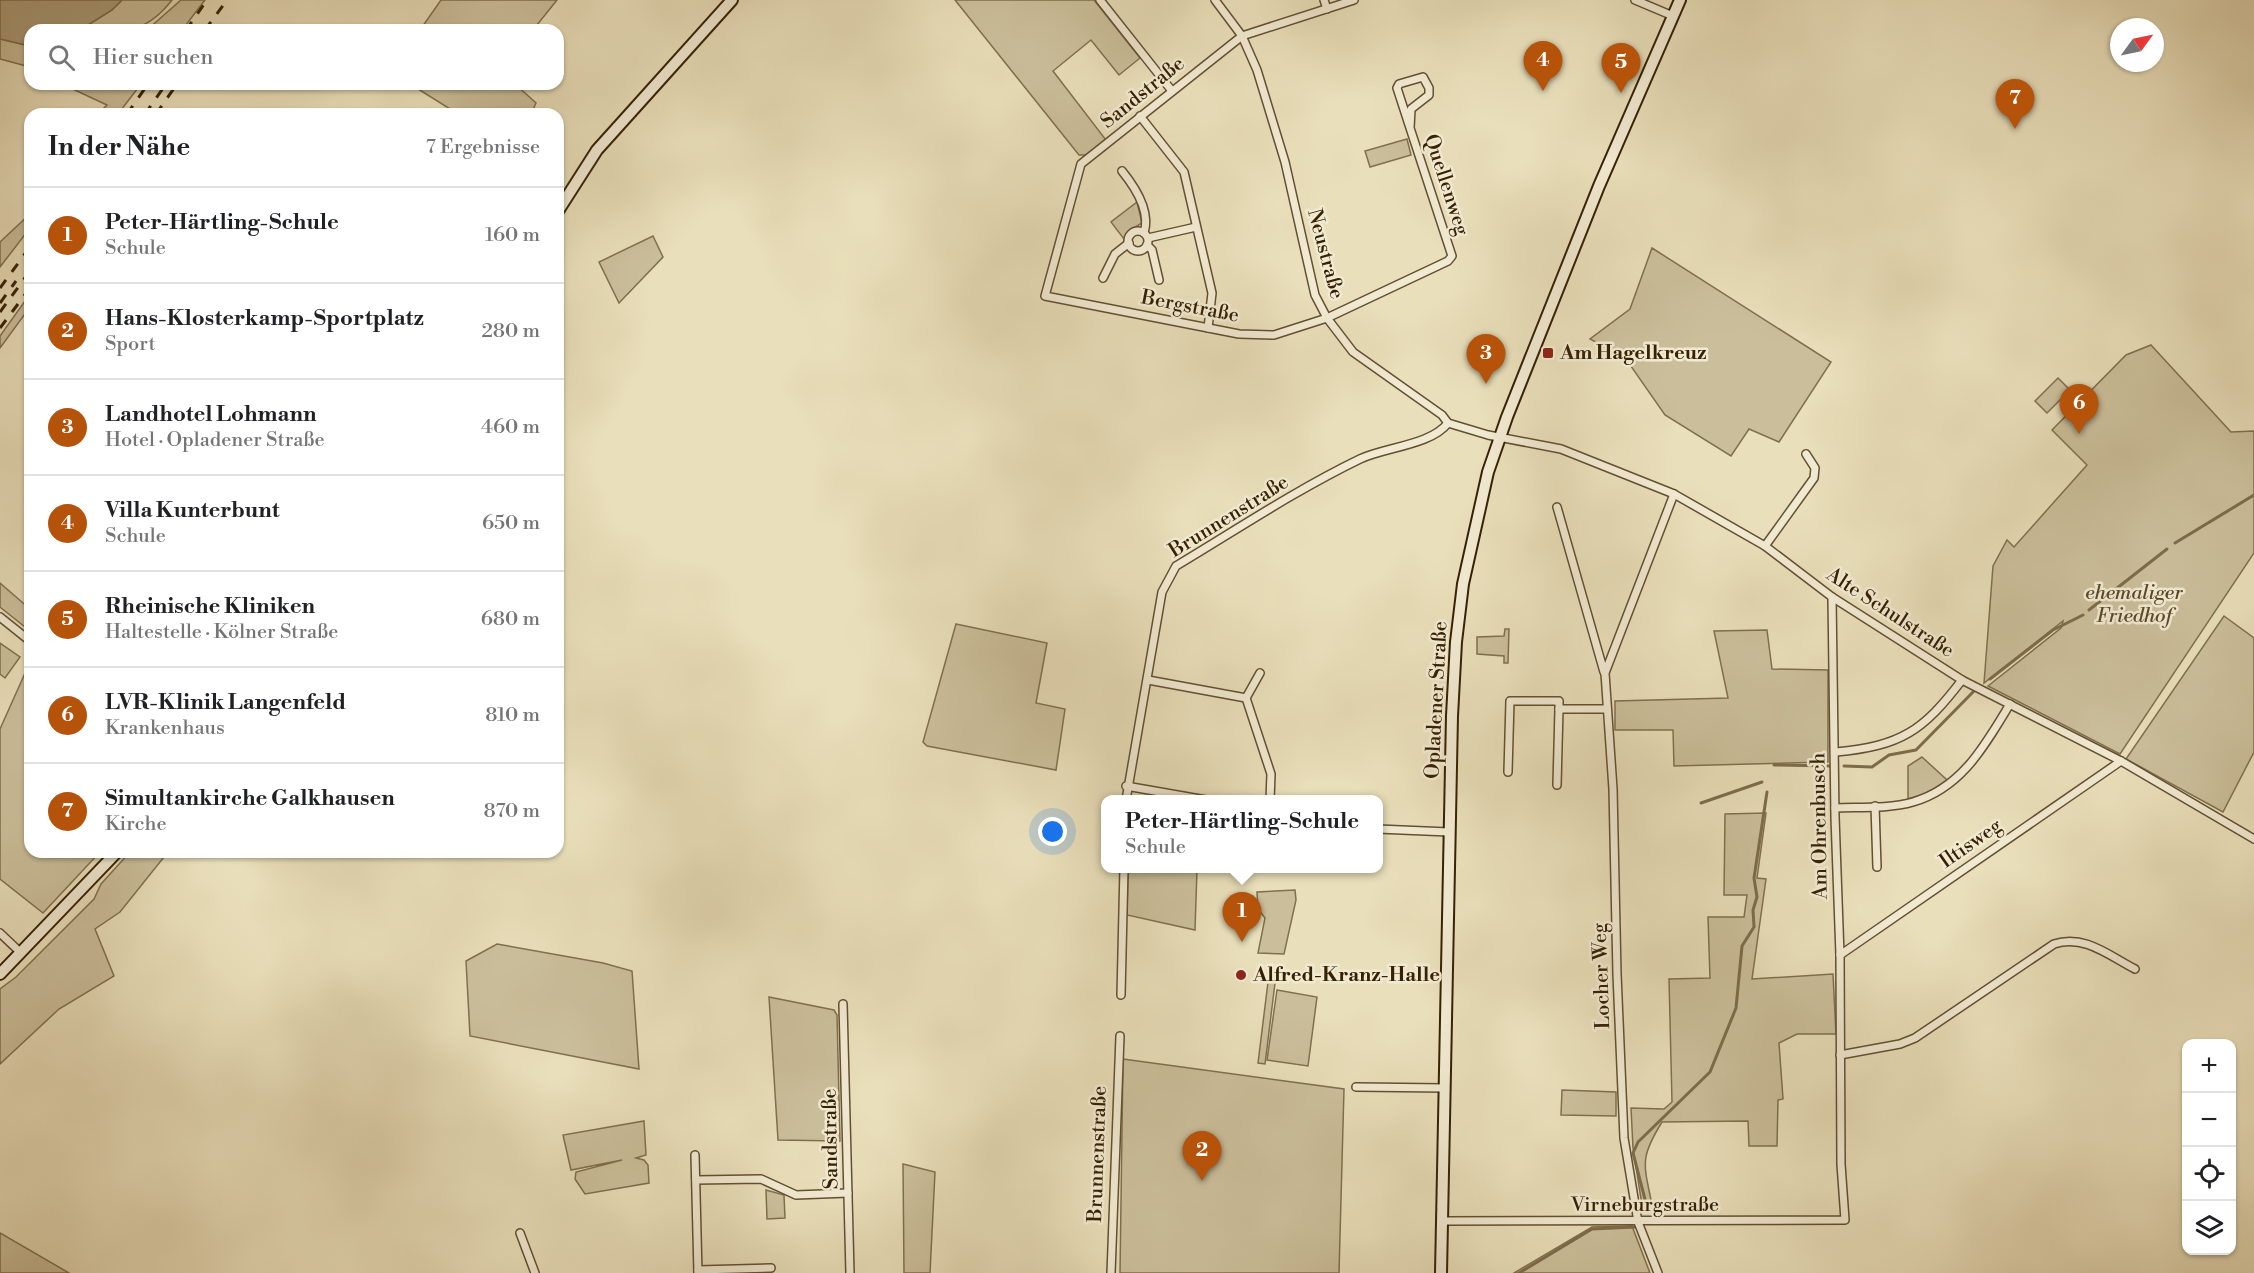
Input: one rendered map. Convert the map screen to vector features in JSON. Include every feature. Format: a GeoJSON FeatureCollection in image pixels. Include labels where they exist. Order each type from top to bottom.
{"type":"FeatureCollection","features":[{"type":"Feature","properties":{"kind":"main road"},"geometry":{"type":"LineString","coordinates":[[564,202],[597,150],[732,0]]}},
{"type":"Feature","properties":{"kind":"main road","name":"Opladener Straße"},"geometry":{"type":"LineString","coordinates":[[1442,1273],[1454,670],[1459,614],[1473,531],[1499,438],[1612,155],[1680,0]]}},
{"type":"Feature","properties":{"kind":"main road"},"geometry":{"type":"LineString","coordinates":[[0,974],[111,858]]}},
{"type":"Feature","properties":{"kind":"street"},"geometry":{"type":"LineString","coordinates":[[1100,0],[1172,91]]}},
{"type":"Feature","properties":{"kind":"street","name":"Neustraße"},"geometry":{"type":"LineString","coordinates":[[1215,0],[1242,36],[1273,117],[1308,269],[1315,295],[1327,318],[1353,352],[1442,415],[1448,423],[1499,438]]}},
{"type":"Feature","properties":{"kind":"street"},"geometry":{"type":"LineString","coordinates":[[1324,0],[1328,9]]}},
{"type":"Feature","properties":{"kind":"street","name":"Sandstraße"},"geometry":{"type":"LineString","coordinates":[[1046,296],[1082,164],[1242,36],[1354,0]]}},
{"type":"Feature","properties":{"kind":"street"},"geometry":{"type":"LineString","coordinates":[[1635,0],[1673,16]]}},
{"type":"Feature","properties":{"kind":"street","name":"Quellenweg"},"geometry":{"type":"LineString","coordinates":[[1327,318],[1448,261],[1452,256],[1410,128],[1397,88],[1399,84],[1423,77],[1430,88],[1429,95],[1411,109],[1410,128]]}},
{"type":"Feature","properties":{"kind":"street"},"geometry":{"type":"LineString","coordinates":[[1140,117],[1184,172],[1212,293],[1208,328]]}},
{"type":"Feature","properties":{"kind":"street"},"geometry":{"type":"LineString","coordinates":[[1122,171],[1138,192],[1146,225],[1146,239],[1152,250],[1159,280]]}},
{"type":"Feature","properties":{"kind":"street"},"geometry":{"type":"LineString","coordinates":[[1129,243],[1137,250],[1146,239],[1196,227]]}},
{"type":"Feature","properties":{"kind":"street"},"geometry":{"type":"LineString","coordinates":[[1103,278],[1115,254],[1129,243],[1133,233],[1146,239]]}},
{"type":"Feature","properties":{"kind":"street","name":"Bergstraße"},"geometry":{"type":"LineString","coordinates":[[1046,296],[1239,334],[1274,334],[1327,318]]}},
{"type":"Feature","properties":{"kind":"street","name":"Brunnenstraße"},"geometry":{"type":"LineString","coordinates":[[1126,795],[1162,592],[1176,566],[1361,459],[1430,437],[1441,432],[1448,423]]}},
{"type":"Feature","properties":{"kind":"street","name":"Alte Schulstraße"},"geometry":{"type":"LineString","coordinates":[[1499,438],[1561,449],[1674,494],[1765,546],[1832,597],[1962,680],[2121,762],[2254,839]]}},
{"type":"Feature","properties":{"kind":"street"},"geometry":{"type":"LineString","coordinates":[[1765,546],[1814,478],[1815,468],[1806,454]]}},
{"type":"Feature","properties":{"kind":"street","name":"Locher Weg"},"geometry":{"type":"LineString","coordinates":[[1605,673],[1674,494]]}},
{"type":"Feature","properties":{"kind":"street","name":"Locher Weg"},"geometry":{"type":"LineString","coordinates":[[1557,507],[1605,673],[1613,789],[1617,974],[1624,1138],[1638,1222],[1658,1273]]}},
{"type":"Feature","properties":{"kind":"street","name":"Am Ohrenbusch"},"geometry":{"type":"LineString","coordinates":[[1832,597],[1845,1220]]}},
{"type":"Feature","properties":{"kind":"street"},"geometry":{"type":"LineString","coordinates":[[0,617],[24,636]]}},
{"type":"Feature","properties":{"kind":"street"},"geometry":{"type":"LineString","coordinates":[[1260,673],[1246,698],[1271,774],[1270,795]]}},
{"type":"Feature","properties":{"kind":"street"},"geometry":{"type":"LineString","coordinates":[[1148,680],[1246,698]]}},
{"type":"Feature","properties":{"kind":"street"},"geometry":{"type":"LineString","coordinates":[[1836,752],[1861,749],[1899,739],[1936,714],[1962,680]]}},
{"type":"Feature","properties":{"kind":"street"},"geometry":{"type":"LineString","coordinates":[[1508,772],[1510,701],[1559,701],[1557,785]]}},
{"type":"Feature","properties":{"kind":"street"},"geometry":{"type":"LineString","coordinates":[[1835,808],[1911,803],[1940,791],[1962,774],[1981,751],[2010,704]]}},
{"type":"Feature","properties":{"kind":"street"},"geometry":{"type":"LineString","coordinates":[[1559,709],[1607,709]]}},
{"type":"Feature","properties":{"kind":"street","name":"Iltisweg"},"geometry":{"type":"LineString","coordinates":[[1840,955],[2121,762]]}},
{"type":"Feature","properties":{"kind":"street"},"geometry":{"type":"LineString","coordinates":[[1126,786],[1177,795]]}},
{"type":"Feature","properties":{"kind":"street"},"geometry":{"type":"LineString","coordinates":[[1875,806],[1877,867]]}},
{"type":"Feature","properties":{"kind":"street"},"geometry":{"type":"LineString","coordinates":[[1383,829],[1449,832]]}},
{"type":"Feature","properties":{"kind":"street"},"geometry":{"type":"LineString","coordinates":[[1121,995],[1124,873]]}},
{"type":"Feature","properties":{"kind":"street"},"geometry":{"type":"LineString","coordinates":[[0,933],[20,952]]}},
{"type":"Feature","properties":{"kind":"street"},"geometry":{"type":"LineString","coordinates":[[1840,1055],[1900,1044],[1915,1038],[2054,944],[2068,939],[2086,943],[2135,969]]}},
{"type":"Feature","properties":{"kind":"street","name":"Sandstraße"},"geometry":{"type":"LineString","coordinates":[[843,1004],[850,1273]]}},
{"type":"Feature","properties":{"kind":"street","name":"Brunnenstraße"},"geometry":{"type":"LineString","coordinates":[[1111,1273],[1120,1036]]}},
{"type":"Feature","properties":{"kind":"street"},"geometry":{"type":"LineString","coordinates":[[1356,1087],[1444,1088]]}},
{"type":"Feature","properties":{"kind":"street"},"geometry":{"type":"LineString","coordinates":[[695,1155],[698,1272],[771,1268]]}},
{"type":"Feature","properties":{"kind":"street"},"geometry":{"type":"LineString","coordinates":[[696,1180],[761,1179],[796,1194],[848,1193]]}},
{"type":"Feature","properties":{"kind":"street","name":"Virneburgstraße"},"geometry":{"type":"LineString","coordinates":[[1444,1221],[1845,1220]]}},
{"type":"Feature","properties":{"kind":"street"},"geometry":{"type":"LineString","coordinates":[[520,1233],[535,1273]]}},
{"type":"Feature","properties":{"kind":"green space"},"geometry":{"type":"Polygon","coordinates":[[[122,0],[172,0],[161,12],[144,24],[90,24],[112,10],[122,0]]]}},
{"type":"Feature","properties":{"kind":"green space"},"geometry":{"type":"Polygon","coordinates":[[[181,0],[205,0],[187,24],[154,24],[181,0]]]}},
{"type":"Feature","properties":{"kind":"green space"},"geometry":{"type":"Polygon","coordinates":[[[441,0],[557,0],[538,24],[424,24],[441,0]]]}},
{"type":"Feature","properties":{"kind":"green space"},"geometry":{"type":"Polygon","coordinates":[[[955,0],[1094,0],[1140,58],[1119,75],[1091,40],[1053,71],[1106,140],[1086,155],[1079,155],[955,0]]]}},
{"type":"Feature","properties":{"kind":"green space"},"geometry":{"type":"Polygon","coordinates":[[[0,39],[24,45],[24,65],[0,59],[0,39]]]}},
{"type":"Feature","properties":{"kind":"green space"},"geometry":{"type":"Polygon","coordinates":[[[75,90],[136,90],[123,108],[104,108],[107,105],[75,90]]]}},
{"type":"Feature","properties":{"kind":"green space"},"geometry":{"type":"Polygon","coordinates":[[[420,90],[522,90],[536,103],[534,108],[448,108],[420,90]]]}},
{"type":"Feature","properties":{"kind":"green space"},"geometry":{"type":"Polygon","coordinates":[[[1407,139],[1411,155],[1370,167],[1365,151],[1407,139]]]}},
{"type":"Feature","properties":{"kind":"green space"},"geometry":{"type":"Polygon","coordinates":[[[1137,202],[1142,223],[1130,230],[1124,239],[1111,222],[1137,202]]]}},
{"type":"Feature","properties":{"kind":"green space"},"geometry":{"type":"Polygon","coordinates":[[[24,220],[24,236],[0,267],[0,242],[24,220]]]}},
{"type":"Feature","properties":{"kind":"green space"},"geometry":{"type":"Polygon","coordinates":[[[653,236],[663,257],[619,303],[599,262],[653,236]]]}},
{"type":"Feature","properties":{"kind":"green space"},"geometry":{"type":"Polygon","coordinates":[[[1652,248],[1831,362],[1779,442],[1749,429],[1731,456],[1665,415],[1626,359],[1590,339],[1630,309],[1652,248]]]}},
{"type":"Feature","properties":{"kind":"green space"},"geometry":{"type":"Polygon","coordinates":[[[24,302],[24,315],[0,348],[0,336],[24,302]]]}},
{"type":"Feature","properties":{"kind":"green space","name":"ehemaliger Friedhof"},"geometry":{"type":"Polygon","coordinates":[[[2151,345],[2231,432],[2254,431],[2254,553],[2120,754],[1988,686],[2061,628],[2063,621],[1984,683],[1993,566],[2007,540],[2014,547],[2087,465],[2052,430],[2126,355],[2151,345]]]}},
{"type":"Feature","properties":{"kind":"green space"},"geometry":{"type":"Polygon","coordinates":[[[2058,378],[2070,390],[2047,413],[2035,401],[2058,378]]]}},
{"type":"Feature","properties":{"kind":"green space"},"geometry":{"type":"Polygon","coordinates":[[[0,583],[24,604],[24,626],[0,607],[0,583]]]}},
{"type":"Feature","properties":{"kind":"green space"},"geometry":{"type":"Polygon","coordinates":[[[2224,616],[2254,638],[2254,752],[2223,812],[2126,759],[2224,616]]]}},
{"type":"Feature","properties":{"kind":"green space"},"geometry":{"type":"Polygon","coordinates":[[[956,624],[1047,643],[1036,703],[1065,709],[1056,770],[927,746],[923,742],[956,624]]]}},
{"type":"Feature","properties":{"kind":"green space"},"geometry":{"type":"Polygon","coordinates":[[[1505,629],[1509,629],[1508,663],[1504,663],[1504,656],[1477,654],[1477,637],[1504,636],[1505,629]]]}},
{"type":"Feature","properties":{"kind":"green space"},"geometry":{"type":"Polygon","coordinates":[[[1767,630],[1772,669],[1828,670],[1828,762],[1674,766],[1673,730],[1615,730],[1615,701],[1728,698],[1714,631],[1767,630]]]}},
{"type":"Feature","properties":{"kind":"green space"},"geometry":{"type":"Polygon","coordinates":[[[0,643],[20,657],[5,678],[0,674],[0,643]]]}},
{"type":"Feature","properties":{"kind":"green space"},"geometry":{"type":"Polygon","coordinates":[[[24,675],[24,858],[94,858],[43,913],[0,879],[0,729],[24,675]]]}},
{"type":"Feature","properties":{"kind":"green space"},"geometry":{"type":"Polygon","coordinates":[[[1922,757],[1947,780],[1928,793],[1908,799],[1908,766],[1922,757]]]}},
{"type":"Feature","properties":{"kind":"green space"},"geometry":{"type":"Polygon","coordinates":[[[1766,813],[1757,878],[1766,879],[1752,979],[1833,974],[1836,1034],[1797,1034],[1779,1043],[1783,1099],[1778,1100],[1777,1146],[1749,1146],[1748,1121],[1662,1122],[1650,1145],[1645,1162],[1652,1205],[1642,1205],[1633,1148],[1631,1108],[1664,1109],[1672,1102],[1669,979],[1710,978],[1708,917],[1744,917],[1747,895],[1724,895],[1725,814],[1766,813]]]}},
{"type":"Feature","properties":{"kind":"green space"},"geometry":{"type":"Polygon","coordinates":[[[125,858],[163,858],[120,912],[95,929],[114,976],[59,1009],[0,1064],[0,989],[16,977],[94,899],[101,884],[125,858]]]}},
{"type":"Feature","properties":{"kind":"green space"},"geometry":{"type":"Polygon","coordinates":[[[1128,873],[1197,873],[1195,930],[1127,915],[1128,873]]]}},
{"type":"Feature","properties":{"kind":"green space"},"geometry":{"type":"Polygon","coordinates":[[[1295,890],[1296,900],[1284,954],[1258,953],[1265,918],[1258,909],[1257,892],[1295,890]]]}},
{"type":"Feature","properties":{"kind":"green space"},"geometry":{"type":"Polygon","coordinates":[[[497,944],[603,963],[632,971],[639,1069],[470,1036],[466,961],[497,944]]]}},
{"type":"Feature","properties":{"kind":"green space"},"geometry":{"type":"Polygon","coordinates":[[[1269,974],[1276,975],[1265,1064],[1258,1063],[1269,974]]]}},
{"type":"Feature","properties":{"kind":"green space"},"geometry":{"type":"Polygon","coordinates":[[[1277,990],[1317,997],[1308,1066],[1267,1060],[1277,990]]]}},
{"type":"Feature","properties":{"kind":"green space"},"geometry":{"type":"Polygon","coordinates":[[[769,997],[834,1010],[837,1015],[840,1141],[778,1140],[769,997]]]}},
{"type":"Feature","properties":{"kind":"green space"},"geometry":{"type":"Polygon","coordinates":[[[1123,1059],[1344,1089],[1339,1273],[1120,1273],[1123,1059]]]}},
{"type":"Feature","properties":{"kind":"green space"},"geometry":{"type":"Polygon","coordinates":[[[1562,1090],[1616,1092],[1616,1116],[1561,1115],[1562,1090]]]}},
{"type":"Feature","properties":{"kind":"green space"},"geometry":{"type":"Polygon","coordinates":[[[644,1121],[646,1155],[636,1158],[644,1160],[648,1165],[649,1183],[585,1194],[575,1179],[576,1172],[622,1160],[571,1170],[563,1135],[644,1121]]]}},
{"type":"Feature","properties":{"kind":"green space"},"geometry":{"type":"Polygon","coordinates":[[[903,1164],[935,1172],[930,1273],[904,1273],[903,1164]]]}},
{"type":"Feature","properties":{"kind":"green space"},"geometry":{"type":"Polygon","coordinates":[[[766,1190],[784,1195],[785,1218],[767,1219],[766,1190]]]}},
{"type":"Feature","properties":{"kind":"green space"},"geometry":{"type":"Polygon","coordinates":[[[1632,1226],[1650,1273],[1514,1273],[1592,1227],[1632,1226]]]}},
{"type":"Feature","properties":{"kind":"green space"},"geometry":{"type":"Polygon","coordinates":[[[0,1233],[69,1273],[0,1273],[0,1233]]]}},
{"type":"Feature","properties":{"kind":"shaded area"},"geometry":{"type":"Polygon","coordinates":[[[0,0],[122,0],[112,10],[90,24],[24,24],[24,45],[0,39],[0,0]]]}},
{"type":"Feature","properties":{"kind":"waterway"},"geometry":{"type":"LineString","coordinates":[[2175,543],[2254,495]]}},
{"type":"Feature","properties":{"kind":"waterway"},"geometry":{"type":"LineString","coordinates":[[2089,610],[2167,549]]}},
{"type":"Feature","properties":{"kind":"waterway"},"geometry":{"type":"LineString","coordinates":[[1990,679],[2053,630],[2083,615]]}},
{"type":"Feature","properties":{"kind":"waterway"},"geometry":{"type":"LineString","coordinates":[[1844,766],[1872,767],[1889,755],[1916,750],[1974,691]]}},
{"type":"Feature","properties":{"kind":"waterway"},"geometry":{"type":"LineString","coordinates":[[1774,765],[1831,766]]}},
{"type":"Feature","properties":{"kind":"waterway"},"geometry":{"type":"LineString","coordinates":[[1701,803],[1762,782]]}},
{"type":"Feature","properties":{"kind":"waterway"},"geometry":{"type":"LineString","coordinates":[[1648,1211],[1633,1153],[1638,1142],[1710,1072],[1736,1008],[1742,946],[1754,927],[1753,910],[1757,897],[1754,878],[1767,792]]}},
{"type":"Feature","properties":{"kind":"waterway"},"geometry":{"type":"LineString","coordinates":[[1519,1273],[1592,1229],[1636,1227]]}},
{"type":"Feature","properties":{"kind":"railway"},"geometry":{"type":"LineString","coordinates":[[190,24],[207,0]]}},
{"type":"Feature","properties":{"kind":"railway"},"geometry":{"type":"LineString","coordinates":[[209,24],[227,0]]}},
{"type":"Feature","properties":{"kind":"railway"},"geometry":{"type":"LineString","coordinates":[[131,108],[144,90]]}},
{"type":"Feature","properties":{"kind":"railway"},"geometry":{"type":"LineString","coordinates":[[149,108],[162,90]]}},
{"type":"Feature","properties":{"kind":"railway"},"geometry":{"type":"LineString","coordinates":[[160,108],[173,90]]}},
{"type":"Feature","properties":{"kind":"railway"},"geometry":{"type":"LineString","coordinates":[[0,288],[24,255]]}},
{"type":"Feature","properties":{"kind":"railway"},"geometry":{"type":"LineString","coordinates":[[0,312],[24,279]]}},
{"type":"Feature","properties":{"kind":"railway"},"geometry":{"type":"LineString","coordinates":[[0,303],[16,281]]}},
{"type":"Feature","properties":{"kind":"railway"},"geometry":{"type":"LineString","coordinates":[[0,328],[24,296]]}},
{"type":"Feature","properties":{"kind":"place","name":"Villa Kunterbunt"},"geometry":{"type":"Point","coordinates":[1543,91]}},
{"type":"Feature","properties":{"kind":"place","name":"Rheinische Kliniken"},"geometry":{"type":"Point","coordinates":[1621,93]}},
{"type":"Feature","properties":{"kind":"place","name":"Simultankirche Galkhausen"},"geometry":{"type":"Point","coordinates":[2015,129]}},
{"type":"Feature","properties":{"kind":"place","name":"Am Hagelkreuz"},"geometry":{"type":"Point","coordinates":[1548,353]}},
{"type":"Feature","properties":{"kind":"place","name":"Landhotel Lohmann"},"geometry":{"type":"Point","coordinates":[1486,384]}},
{"type":"Feature","properties":{"kind":"place","name":"LVR-Klinik Langenfeld"},"geometry":{"type":"Point","coordinates":[2079,434]}},
{"type":"Feature","properties":{"kind":"place","name":"Peter-Härtling-Schule"},"geometry":{"type":"Point","coordinates":[1242,942]}},
{"type":"Feature","properties":{"kind":"place","name":"Alfred-Kranz-Halle"},"geometry":{"type":"Point","coordinates":[1241,975]}},
{"type":"Feature","properties":{"kind":"place","name":"Hans-Klosterkamp-Sportplatz"},"geometry":{"type":"Point","coordinates":[1202,1181]}}]}
